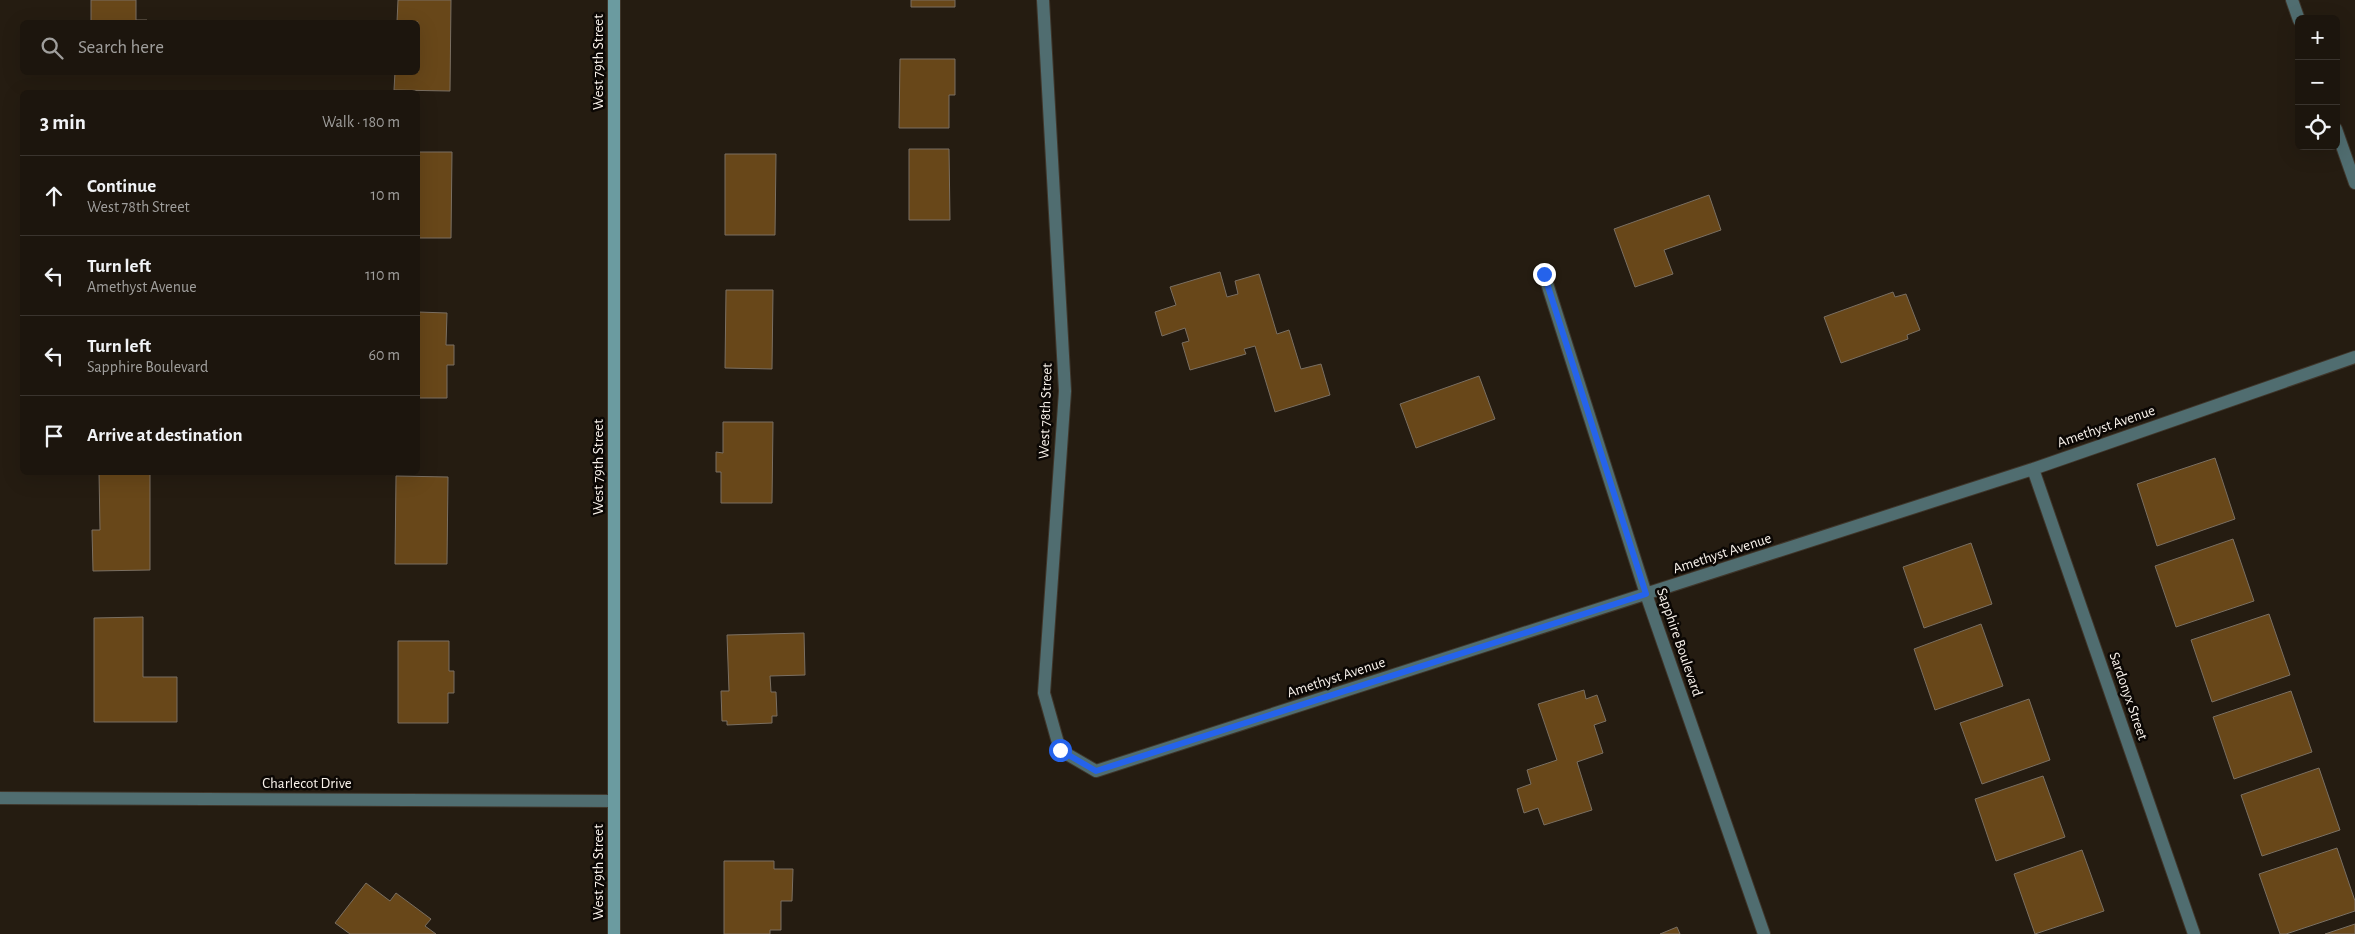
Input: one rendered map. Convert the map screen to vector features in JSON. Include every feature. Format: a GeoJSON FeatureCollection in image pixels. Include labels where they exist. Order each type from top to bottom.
{"type":"FeatureCollection","features":[{"type":"Feature","properties":{"kind":"main road","name":"West 79th Street"},"geometry":{"type":"LineString","coordinates":[[614,0],[614,934]]}},
{"type":"Feature","properties":{"kind":"street","name":"West 78th Street"},"geometry":{"type":"LineString","coordinates":[[1043,0],[1065,391],[1044,693],[1060,750],[1096,771]]}},
{"type":"Feature","properties":{"kind":"street"},"geometry":{"type":"LineString","coordinates":[[2292,0],[2297,15]]}},
{"type":"Feature","properties":{"kind":"street"},"geometry":{"type":"LineString","coordinates":[[2340,140],[2355,183]]}},
{"type":"Feature","properties":{"kind":"street","name":"Sapphire Boulevard"},"geometry":{"type":"LineString","coordinates":[[1544,274],[1646,594],[1764,934]]}},
{"type":"Feature","properties":{"kind":"street","name":"Amethyst Avenue"},"geometry":{"type":"LineString","coordinates":[[1096,771],[2033,469],[2355,356]]}},
{"type":"Feature","properties":{"kind":"street","name":"Sardonyx Street"},"geometry":{"type":"LineString","coordinates":[[2033,469],[2194,934]]}},
{"type":"Feature","properties":{"kind":"street","name":"Charlecot Drive"},"geometry":{"type":"LineString","coordinates":[[0,798],[614,801]]}},
{"type":"Feature","properties":{"kind":"building"},"geometry":{"type":"Polygon","coordinates":[[[91,0],[136,0],[136,20],[91,20],[91,0]]]}},
{"type":"Feature","properties":{"kind":"building"},"geometry":{"type":"Polygon","coordinates":[[[398,0],[451,0],[450,91],[394,90],[395,75],[420,75],[420,20],[397,20],[398,0]]]}},
{"type":"Feature","properties":{"kind":"building"},"geometry":{"type":"Polygon","coordinates":[[[911,0],[955,0],[955,7],[911,7],[911,0]]]}},
{"type":"Feature","properties":{"kind":"building"},"geometry":{"type":"Polygon","coordinates":[[[900,59],[955,59],[955,95],[949,95],[949,128],[899,128],[900,59]]]}},
{"type":"Feature","properties":{"kind":"building"},"geometry":{"type":"Polygon","coordinates":[[[909,149],[949,149],[950,220],[909,220],[909,149]]]}},
{"type":"Feature","properties":{"kind":"building"},"geometry":{"type":"Polygon","coordinates":[[[420,152],[452,152],[451,238],[420,238],[420,152]]]}},
{"type":"Feature","properties":{"kind":"building"},"geometry":{"type":"Polygon","coordinates":[[[725,154],[776,154],[775,235],[725,235],[725,154]]]}},
{"type":"Feature","properties":{"kind":"building"},"geometry":{"type":"Polygon","coordinates":[[[1709,195],[1721,230],[1664,250],[1673,274],[1635,287],[1614,229],[1709,195]]]}},
{"type":"Feature","properties":{"kind":"building"},"geometry":{"type":"Polygon","coordinates":[[[1220,272],[1227,297],[1238,294],[1235,281],[1259,274],[1277,334],[1289,330],[1301,369],[1321,364],[1330,395],[1275,412],[1255,346],[1244,349],[1246,354],[1190,370],[1182,343],[1189,341],[1185,328],[1162,336],[1155,312],[1176,305],[1170,287],[1220,272]]]}},
{"type":"Feature","properties":{"kind":"building"},"geometry":{"type":"Polygon","coordinates":[[[726,290],[773,290],[772,369],[725,368],[726,290]]]}},
{"type":"Feature","properties":{"kind":"building"},"geometry":{"type":"Polygon","coordinates":[[[1893,292],[1895,297],[1906,294],[1920,330],[1907,335],[1908,339],[1841,363],[1824,317],[1893,292]]]}},
{"type":"Feature","properties":{"kind":"building"},"geometry":{"type":"Polygon","coordinates":[[[420,312],[447,313],[446,345],[454,345],[454,365],[447,365],[447,398],[420,398],[420,312]]]}},
{"type":"Feature","properties":{"kind":"building"},"geometry":{"type":"Polygon","coordinates":[[[1479,376],[1495,419],[1416,448],[1400,404],[1479,376]]]}},
{"type":"Feature","properties":{"kind":"building"},"geometry":{"type":"Polygon","coordinates":[[[723,422],[773,422],[772,503],[721,503],[721,472],[716,472],[716,452],[723,453],[723,422]]]}},
{"type":"Feature","properties":{"kind":"building"},"geometry":{"type":"Polygon","coordinates":[[[2215,458],[2235,519],[2157,546],[2137,484],[2215,458]]]}},
{"type":"Feature","properties":{"kind":"building"},"geometry":{"type":"Polygon","coordinates":[[[99,475],[150,475],[150,570],[93,571],[92,530],[100,530],[99,475]]]}},
{"type":"Feature","properties":{"kind":"building"},"geometry":{"type":"Polygon","coordinates":[[[396,476],[448,477],[447,564],[395,564],[396,476]]]}},
{"type":"Feature","properties":{"kind":"building"},"geometry":{"type":"Polygon","coordinates":[[[2233,539],[2254,601],[2176,627],[2155,566],[2233,539]]]}},
{"type":"Feature","properties":{"kind":"building"},"geometry":{"type":"Polygon","coordinates":[[[1971,543],[1992,604],[1924,628],[1903,567],[1971,543]]]}},
{"type":"Feature","properties":{"kind":"building"},"geometry":{"type":"Polygon","coordinates":[[[2269,614],[2290,675],[2212,702],[2191,640],[2269,614]]]}},
{"type":"Feature","properties":{"kind":"building"},"geometry":{"type":"Polygon","coordinates":[[[143,617],[143,677],[177,677],[177,722],[94,722],[94,618],[143,617]]]}},
{"type":"Feature","properties":{"kind":"building"},"geometry":{"type":"Polygon","coordinates":[[[1981,624],[2003,686],[1935,710],[1914,649],[1981,624]]]}},
{"type":"Feature","properties":{"kind":"building"},"geometry":{"type":"Polygon","coordinates":[[[804,633],[805,675],[770,676],[771,692],[776,692],[777,716],[772,716],[772,723],[727,725],[727,721],[722,721],[721,691],[729,691],[727,635],[804,633]]]}},
{"type":"Feature","properties":{"kind":"building"},"geometry":{"type":"Polygon","coordinates":[[[398,641],[449,641],[449,671],[454,671],[454,693],[448,693],[448,723],[398,723],[398,641]]]}},
{"type":"Feature","properties":{"kind":"building"},"geometry":{"type":"Polygon","coordinates":[[[1584,690],[1586,699],[1597,695],[1606,721],[1594,725],[1603,753],[1577,762],[1592,810],[1544,825],[1538,808],[1524,813],[1517,789],[1531,784],[1527,770],[1557,760],[1538,704],[1584,690]]]}},
{"type":"Feature","properties":{"kind":"building"},"geometry":{"type":"Polygon","coordinates":[[[2291,691],[2312,752],[2234,779],[2213,717],[2291,691]]]}},
{"type":"Feature","properties":{"kind":"building"},"geometry":{"type":"Polygon","coordinates":[[[2029,699],[2050,760],[1982,784],[1960,723],[2029,699]]]}},
{"type":"Feature","properties":{"kind":"building"},"geometry":{"type":"Polygon","coordinates":[[[2319,768],[2340,830],[2262,856],[2241,795],[2319,768]]]}},
{"type":"Feature","properties":{"kind":"building"},"geometry":{"type":"Polygon","coordinates":[[[2043,776],[2065,837],[1996,861],[1975,799],[2043,776]]]}},
{"type":"Feature","properties":{"kind":"building"},"geometry":{"type":"Polygon","coordinates":[[[2337,848],[2355,901],[2355,911],[2286,934],[2280,934],[2259,874],[2337,848]]]}},
{"type":"Feature","properties":{"kind":"building"},"geometry":{"type":"Polygon","coordinates":[[[2082,850],[2104,911],[2035,934],[2014,874],[2082,850]]]}},
{"type":"Feature","properties":{"kind":"building"},"geometry":{"type":"Polygon","coordinates":[[[724,861],[774,861],[774,869],[793,869],[792,901],[781,901],[781,930],[770,930],[770,934],[724,934],[724,861]]]}},
{"type":"Feature","properties":{"kind":"building"},"geometry":{"type":"Polygon","coordinates":[[[366,883],[390,901],[396,893],[431,919],[425,926],[436,934],[350,934],[335,923],[366,883]]]}},
{"type":"Feature","properties":{"kind":"building"},"geometry":{"type":"Polygon","coordinates":[[[2355,924],[2355,934],[2325,934],[2355,924]]]}},
{"type":"Feature","properties":{"kind":"building"},"geometry":{"type":"Polygon","coordinates":[[[1677,927],[1680,934],[1660,934],[1677,927]]]}},
{"type":"Feature","properties":{"kind":"route"},"geometry":{"type":"LineString","coordinates":[[1060,750],[1096,771],[1646,594],[1544,274]]}}]}
